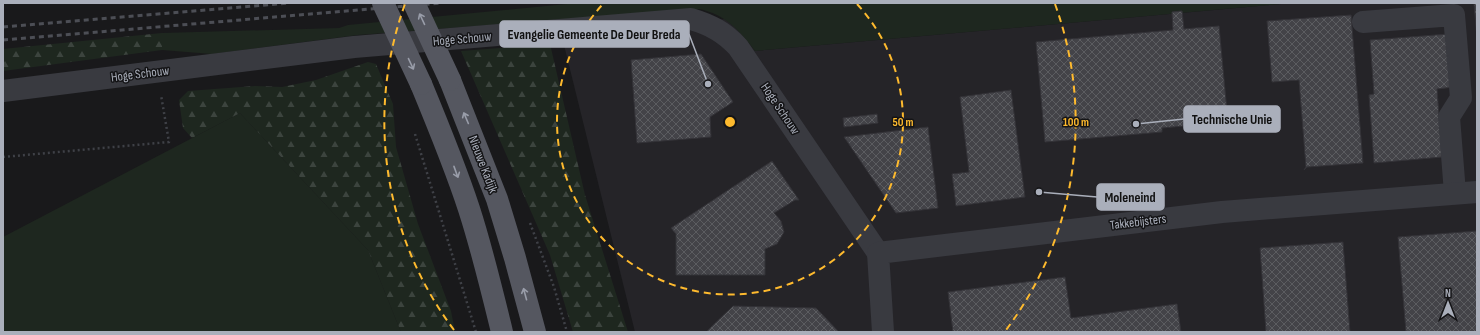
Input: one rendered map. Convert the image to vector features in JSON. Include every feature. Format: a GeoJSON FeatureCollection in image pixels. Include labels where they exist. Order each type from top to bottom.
{"type":"FeatureCollection","features":[{"type":"Feature","properties":{"kind":"main road"},"geometry":{"type":"LineString","coordinates":[[383,3],[421,84],[447,147],[469,208],[486,265],[502,332]]}},
{"type":"Feature","properties":{"kind":"main road","name":"Nieuwe Kadijk"},"geometry":{"type":"LineString","coordinates":[[414,3],[450,80],[497,199],[535,332]]}},
{"type":"Feature","properties":{"kind":"street"},"geometry":{"type":"LineString","coordinates":[[1363,22],[1454,16],[1461,98],[1449,117],[1455,194]]}},
{"type":"Feature","properties":{"kind":"street","name":"Hoge Schouw"},"geometry":{"type":"LineString","coordinates":[[3,91],[156,70],[354,47],[691,19],[708,24],[725,34],[738,47],[878,253]]}},
{"type":"Feature","properties":{"kind":"street","name":"Takkebijsters"},"geometry":{"type":"LineString","coordinates":[[878,253],[1222,212],[1477,192]]}},
{"type":"Feature","properties":{"kind":"street"},"geometry":{"type":"LineString","coordinates":[[878,253],[883,332]]}},
{"type":"Feature","properties":{"kind":"path"},"geometry":{"type":"LineString","coordinates":[[3,158],[169,142],[156,70]]}},
{"type":"Feature","properties":{"kind":"path"},"geometry":{"type":"LineString","coordinates":[[414,133],[476,332]]}},
{"type":"Feature","properties":{"kind":"path"},"geometry":{"type":"LineString","coordinates":[[530,222],[554,286],[567,332]]}},
{"type":"Feature","properties":{"kind":"shaded area"},"geometry":{"type":"Polygon","coordinates":[[[1292,3],[1477,3],[1477,332],[635,332],[563,41],[725,19],[740,31],[755,51],[1292,3]]]}},
{"type":"Feature","properties":{"kind":"green space"},"geometry":{"type":"Polygon","coordinates":[[[577,3],[1292,3],[755,51],[731,24],[708,11],[699,9],[358,35],[212,54],[162,50],[162,33],[339,28],[348,25],[577,3]]]}},
{"type":"Feature","properties":{"kind":"green space"},"geometry":{"type":"Polygon","coordinates":[[[162,33],[162,50],[3,71],[3,49],[162,33]]]}},
{"type":"Feature","properties":{"kind":"green space"},"geometry":{"type":"Polygon","coordinates":[[[550,44],[585,195],[628,332],[573,332],[550,255],[461,51],[550,44]]]}},
{"type":"Feature","properties":{"kind":"green space"},"geometry":{"type":"Polygon","coordinates":[[[368,62],[376,64],[393,104],[396,147],[418,224],[451,311],[455,332],[401,332],[368,250],[240,113],[192,138],[183,128],[179,100],[188,91],[255,86],[282,87],[316,80],[368,62]]]}},
{"type":"Feature","properties":{"kind":"green space"},"geometry":{"type":"Polygon","coordinates":[[[240,113],[368,250],[401,332],[3,332],[3,237],[240,113]]]}},
{"type":"Feature","properties":{"kind":"building"},"geometry":{"type":"Polygon","coordinates":[[[1477,3],[1477,38],[1474,4],[1477,3]]]}},
{"type":"Feature","properties":{"kind":"building"},"geometry":{"type":"Polygon","coordinates":[[[1182,11],[1184,29],[1219,26],[1228,122],[1162,128],[1162,132],[1045,142],[1036,42],[1173,30],[1172,12],[1182,11]]]}},
{"type":"Feature","properties":{"kind":"building"},"geometry":{"type":"Polygon","coordinates":[[[1351,15],[1363,163],[1307,167],[1304,170],[1306,167],[1299,80],[1272,82],[1267,21],[1351,15]]]}},
{"type":"Feature","properties":{"kind":"building"},"geometry":{"type":"Polygon","coordinates":[[[1449,34],[1454,87],[1437,89],[1442,157],[1374,163],[1369,95],[1374,94],[1370,40],[1449,34]]]}},
{"type":"Feature","properties":{"kind":"building"},"geometry":{"type":"Polygon","coordinates":[[[701,54],[733,102],[710,117],[711,137],[637,143],[631,60],[701,54]]]}},
{"type":"Feature","properties":{"kind":"building"},"geometry":{"type":"Polygon","coordinates":[[[1011,90],[1025,197],[956,206],[952,174],[969,172],[960,97],[1011,90]]]}},
{"type":"Feature","properties":{"kind":"building"},"geometry":{"type":"Polygon","coordinates":[[[877,114],[878,123],[844,127],[843,118],[877,114]]]}},
{"type":"Feature","properties":{"kind":"building"},"geometry":{"type":"Polygon","coordinates":[[[928,127],[938,208],[896,213],[844,137],[928,127]]]}},
{"type":"Feature","properties":{"kind":"building"},"geometry":{"type":"Polygon","coordinates":[[[772,161],[799,200],[795,200],[774,213],[781,221],[784,232],[777,244],[765,249],[765,275],[676,275],[676,234],[671,228],[772,161]]]}},
{"type":"Feature","properties":{"kind":"building"},"geometry":{"type":"Polygon","coordinates":[[[1477,231],[1477,332],[1406,332],[1398,237],[1477,231]]]}},
{"type":"Feature","properties":{"kind":"building"},"geometry":{"type":"Polygon","coordinates":[[[1343,242],[1350,332],[1266,332],[1260,248],[1343,242]]]}},
{"type":"Feature","properties":{"kind":"building"},"geometry":{"type":"Polygon","coordinates":[[[1065,277],[1071,318],[1177,304],[1181,332],[953,332],[948,292],[1065,277]]]}},
{"type":"Feature","properties":{"kind":"building"},"geometry":{"type":"Polygon","coordinates":[[[733,306],[816,308],[839,332],[706,332],[733,306]]]}},
{"type":"Feature","properties":{"kind":"railway"},"geometry":{"type":"LineString","coordinates":[[3,27],[290,3]]}},
{"type":"Feature","properties":{"kind":"railway"},"geometry":{"type":"LineString","coordinates":[[3,40],[441,3]]}},
{"type":"Feature","properties":{"kind":"place","name":"Evangelie Gemeente De Deur Breda"},"geometry":{"type":"Point","coordinates":[708,84]}},
{"type":"Feature","properties":{"kind":"place","name":"Technische Unie"},"geometry":{"type":"Point","coordinates":[1136,124]}},
{"type":"Feature","properties":{"kind":"place","name":"Moleneind"},"geometry":{"type":"Point","coordinates":[1039,192]}}]}
